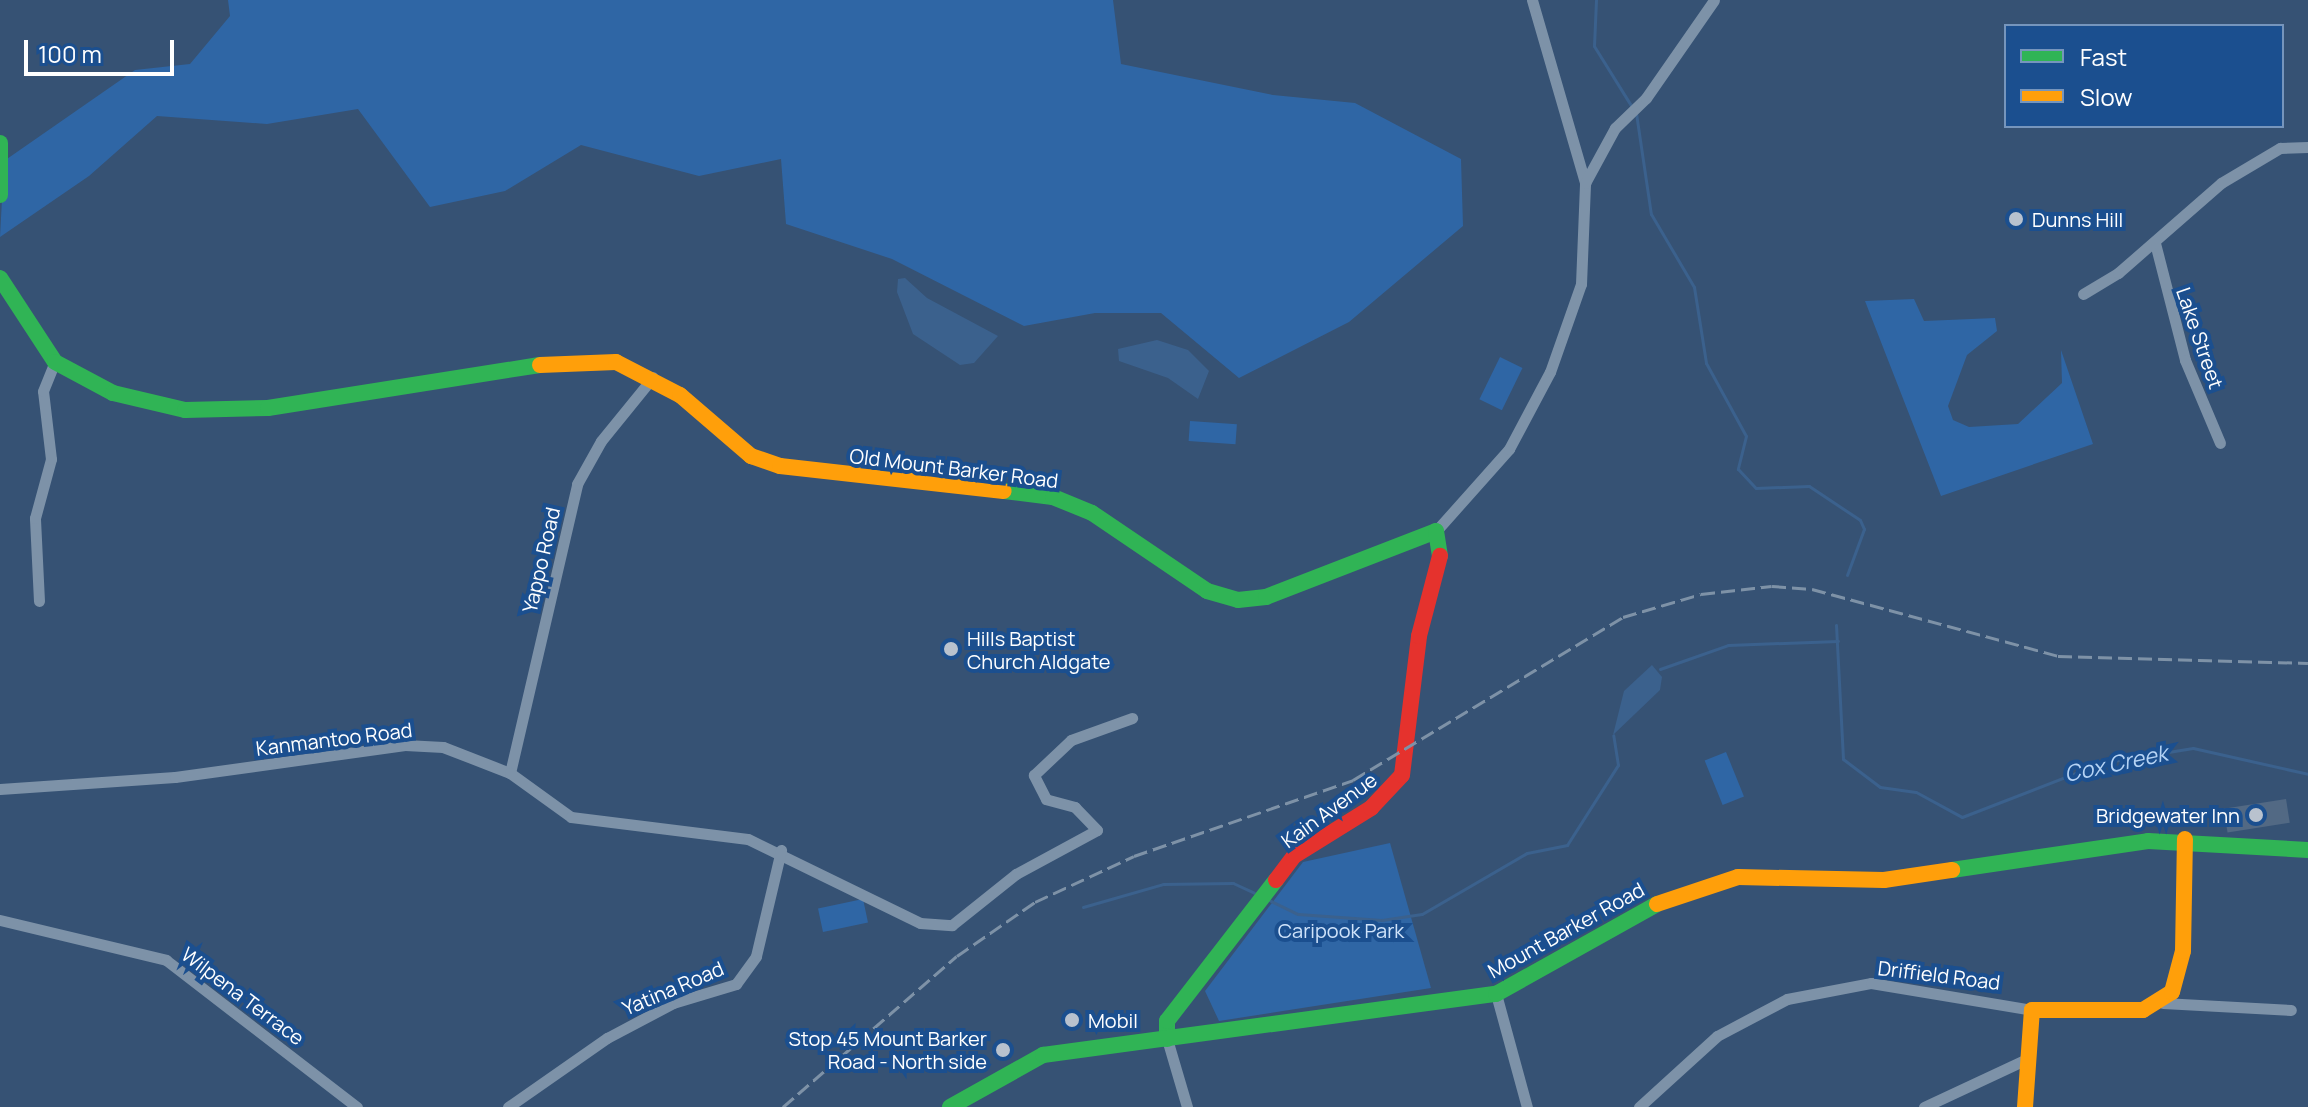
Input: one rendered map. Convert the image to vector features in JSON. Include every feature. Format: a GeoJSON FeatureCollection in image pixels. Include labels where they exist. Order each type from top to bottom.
{"type":"FeatureCollection","features":[{"type":"Feature","properties":{"kind":"main road"},"geometry":{"type":"LineString","coordinates":[[0,143],[0,195]]}},
{"type":"Feature","properties":{"kind":"main road","name":"Old Mount Barker Road"},"geometry":{"type":"LineString","coordinates":[[0,278],[55,362],[113,393],[185,410],[268,408],[539,365],[616,362],[653,377],[751,456],[780,466],[1053,497],[1092,513],[1207,591],[1238,600],[1266,597],[1436,531]]}},
{"type":"Feature","properties":{"kind":"main road","name":"Kain Avenue"},"geometry":{"type":"LineString","coordinates":[[1167,1039],[1167,1021],[1294,856],[1371,808],[1402,775],[1419,636],[1440,557],[1436,531]]}},
{"type":"Feature","properties":{"kind":"main road"},"geometry":{"type":"LineString","coordinates":[[2025,1107],[2032,1010],[2143,1010],[2163,1003],[2183,951],[2185,839]]}},
{"type":"Feature","properties":{"kind":"main road","name":"Mount Barker Road"},"geometry":{"type":"LineString","coordinates":[[950,1107],[1043,1055],[1330,1022],[1496,994],[1631,912],[1700,884],[1738,877],[1899,879],[2185,839],[2308,850]]}},
{"type":"Feature","properties":{"kind":"street"},"geometry":{"type":"LineString","coordinates":[[1532,0],[1585,183]]}},
{"type":"Feature","properties":{"kind":"street","name":"Old Mount Barker Road"},"geometry":{"type":"LineString","coordinates":[[1436,531],[1509,449],[1550,372],[1581,284],[1585,183],[1621,121],[1646,98],[1714,0]]}},
{"type":"Feature","properties":{"kind":"street"},"geometry":{"type":"LineString","coordinates":[[2083,294],[2155,243],[2221,183],[2280,148],[2308,147]]}},
{"type":"Feature","properties":{"kind":"street","name":"Lake Street"},"geometry":{"type":"LineString","coordinates":[[2155,243],[2185,360],[2220,443]]}},
{"type":"Feature","properties":{"kind":"street"},"geometry":{"type":"LineString","coordinates":[[39,601],[35,518],[51,459],[43,391],[55,362]]}},
{"type":"Feature","properties":{"kind":"street","name":"Yappo Road"},"geometry":{"type":"LineString","coordinates":[[510,773],[577,484],[601,441],[653,377]]}},
{"type":"Feature","properties":{"kind":"street","name":"Kanmantoo Road"},"geometry":{"type":"LineString","coordinates":[[0,789],[175,777],[405,745],[443,747],[510,773],[571,817],[697,830],[781,850],[920,923],[952,925],[1016,874],[1097,830],[1075,807],[1046,799],[1034,775],[1071,740],[1132,718]]}},
{"type":"Feature","properties":{"kind":"street","name":"Yatina Road"},"geometry":{"type":"LineString","coordinates":[[508,1107],[607,1038],[673,1003],[736,984],[756,956],[781,850]]}},
{"type":"Feature","properties":{"kind":"street","name":"Wilpena Terrace"},"geometry":{"type":"LineString","coordinates":[[0,920],[166,960],[357,1107]]}},
{"type":"Feature","properties":{"kind":"street","name":"Driffield Road"},"geometry":{"type":"LineString","coordinates":[[1639,1107],[1717,1036],[1787,999],[1871,983],[2032,1010]]}},
{"type":"Feature","properties":{"kind":"street"},"geometry":{"type":"LineString","coordinates":[[1496,994],[1527,1107]]}},
{"type":"Feature","properties":{"kind":"street"},"geometry":{"type":"LineString","coordinates":[[2163,1003],[2291,1010]]}},
{"type":"Feature","properties":{"kind":"street"},"geometry":{"type":"LineString","coordinates":[[1167,1039],[1187,1107]]}},
{"type":"Feature","properties":{"kind":"street"},"geometry":{"type":"LineString","coordinates":[[1924,1107],[2027,1059]]}},
{"type":"Feature","properties":{"kind":"green space"},"geometry":{"type":"Polygon","coordinates":[[[228,0],[1113,0],[1121,64],[1273,95],[1355,103],[1461,159],[1463,226],[1349,322],[1239,378],[1161,313],[1095,313],[1024,326],[892,259],[786,224],[781,159],[699,176],[581,145],[505,191],[430,207],[358,109],[267,124],[157,116],[89,176],[0,237],[4,161],[135,70],[190,64],[230,16],[228,0]]]}},
{"type":"Feature","properties":{"kind":"green space"},"geometry":{"type":"Polygon","coordinates":[[[1914,299],[1924,321],[1995,318],[1997,331],[1967,355],[1948,406],[1953,420],[1969,427],[2018,424],[2062,383],[2061,350],[2093,444],[1941,496],[1865,301],[1914,299]]]}},
{"type":"Feature","properties":{"kind":"green space"},"geometry":{"type":"Polygon","coordinates":[[[1500,357],[1522,368],[1502,410],[1479,399],[1500,357]]]}},
{"type":"Feature","properties":{"kind":"green space"},"geometry":{"type":"Polygon","coordinates":[[[1190,421],[1237,424],[1235,444],[1189,441],[1190,421]]]}},
{"type":"Feature","properties":{"kind":"green space"},"geometry":{"type":"Polygon","coordinates":[[[1726,752],[1744,797],[1723,805],[1705,761],[1726,752]]]}},
{"type":"Feature","properties":{"kind":"green space","name":"Caripook Park"},"geometry":{"type":"Polygon","coordinates":[[[1390,843],[1431,988],[1219,1021],[1205,991],[1303,862],[1390,843]]]}},
{"type":"Feature","properties":{"kind":"green space"},"geometry":{"type":"Polygon","coordinates":[[[863,899],[868,922],[823,932],[818,909],[863,899]]]}},
{"type":"Feature","properties":{"kind":"shaded area"},"geometry":{"type":"Polygon","coordinates":[[[905,278],[927,298],[998,336],[974,363],[960,365],[913,334],[897,292],[898,279],[905,278]]]}},
{"type":"Feature","properties":{"kind":"shaded area"},"geometry":{"type":"Polygon","coordinates":[[[1157,340],[1188,350],[1209,371],[1198,399],[1168,378],[1119,361],[1118,349],[1157,340]]]}},
{"type":"Feature","properties":{"kind":"shaded area"},"geometry":{"type":"Polygon","coordinates":[[[1652,665],[1662,677],[1660,690],[1613,735],[1624,691],[1652,665]]]}},
{"type":"Feature","properties":{"kind":"building","name":"Bridgewater Inn"},"geometry":{"type":"Polygon","coordinates":[[[2286,799],[2290,823],[2228,833],[2224,809],[2286,799]]]}},
{"type":"Feature","properties":{"kind":"waterway","name":"Cox Creek"},"geometry":{"type":"LineString","coordinates":[[1596,0],[1594,46],[1632,107]]}},
{"type":"Feature","properties":{"kind":"waterway","name":"Cox Creek"},"geometry":{"type":"LineString","coordinates":[[1636,113],[1651,214],[1694,287],[1706,363],[1746,436],[1738,469],[1756,488],[1809,486],[1860,520],[1864,529],[1847,575]]}},
{"type":"Feature","properties":{"kind":"waterway","name":"Cox Creek"},"geometry":{"type":"LineString","coordinates":[[1836,625],[1843,759],[1880,787],[1916,792],[1962,817],[2101,763],[2193,748],[2308,774]]}},
{"type":"Feature","properties":{"kind":"waterway"},"geometry":{"type":"LineString","coordinates":[[1660,669],[1728,645],[1838,641]]}},
{"type":"Feature","properties":{"kind":"waterway"},"geometry":{"type":"LineString","coordinates":[[1269,900],[1298,914],[1382,920],[1422,914],[1527,853],[1567,845],[1618,765],[1613,735]]}},
{"type":"Feature","properties":{"kind":"waterway"},"geometry":{"type":"LineString","coordinates":[[1083,907],[1163,884],[1233,883],[1254,893]]}},
{"type":"Feature","properties":{"kind":"railway"},"geometry":{"type":"LineString","coordinates":[[783,1107],[957,956],[1035,902],[1134,856],[1353,780],[1623,617],[1701,594],[1772,586],[1812,589],[2058,656],[2308,663]]}},
{"type":"Feature","properties":{"kind":"traffic: fast"},"geometry":{"type":"LineString","coordinates":[[0,143],[0,195]]}},
{"type":"Feature","properties":{"kind":"traffic: fast"},"geometry":{"type":"LineString","coordinates":[[0,278],[55,362],[113,393],[185,410],[268,408],[540,365]]}},
{"type":"Feature","properties":{"kind":"traffic: fast"},"geometry":{"type":"LineString","coordinates":[[1004,491],[1053,497],[1092,513],[1207,591],[1238,600],[1266,597],[1436,531],[1440,556]]}},
{"type":"Feature","properties":{"kind":"traffic: fast"},"geometry":{"type":"LineString","coordinates":[[1952,870],[2148,841],[2308,850]]}},
{"type":"Feature","properties":{"kind":"traffic: fast"},"geometry":{"type":"LineString","coordinates":[[1167,1039],[1167,1021],[1276,880]]}},
{"type":"Feature","properties":{"kind":"traffic: fast"},"geometry":{"type":"LineString","coordinates":[[950,1107],[1043,1055],[1496,994],[1657,904]]}},
{"type":"Feature","properties":{"kind":"traffic: slow"},"geometry":{"type":"LineString","coordinates":[[540,365],[616,362],[680,395],[751,456],[780,466],[1004,491]]}},
{"type":"Feature","properties":{"kind":"traffic: slow"},"geometry":{"type":"LineString","coordinates":[[2025,1107],[2032,1010],[2143,1010],[2172,992],[2183,951],[2185,839]]}},
{"type":"Feature","properties":{"kind":"traffic: slow"},"geometry":{"type":"LineString","coordinates":[[1657,904],[1738,877],[1884,880],[1952,870]]}},
{"type":"Feature","properties":{"kind":"traffic: jam"},"geometry":{"type":"LineString","coordinates":[[1276,880],[1294,856],[1371,808],[1402,775],[1419,636],[1440,556]]}},
{"type":"Feature","properties":{"kind":"place","name":"Dunns Hill"},"geometry":{"type":"Point","coordinates":[2016,219]}},
{"type":"Feature","properties":{"kind":"place","name":"Hills Baptist Church Aldgate"},"geometry":{"type":"Point","coordinates":[951,649]}},
{"type":"Feature","properties":{"kind":"place","name":"Bridgewater Inn"},"geometry":{"type":"Point","coordinates":[2256,815]}},
{"type":"Feature","properties":{"kind":"place","name":"Mobil"},"geometry":{"type":"Point","coordinates":[1072,1020]}},
{"type":"Feature","properties":{"kind":"place","name":"Stop 45 Mount Barker Road - North side"},"geometry":{"type":"Point","coordinates":[1003,1050]}}]}
